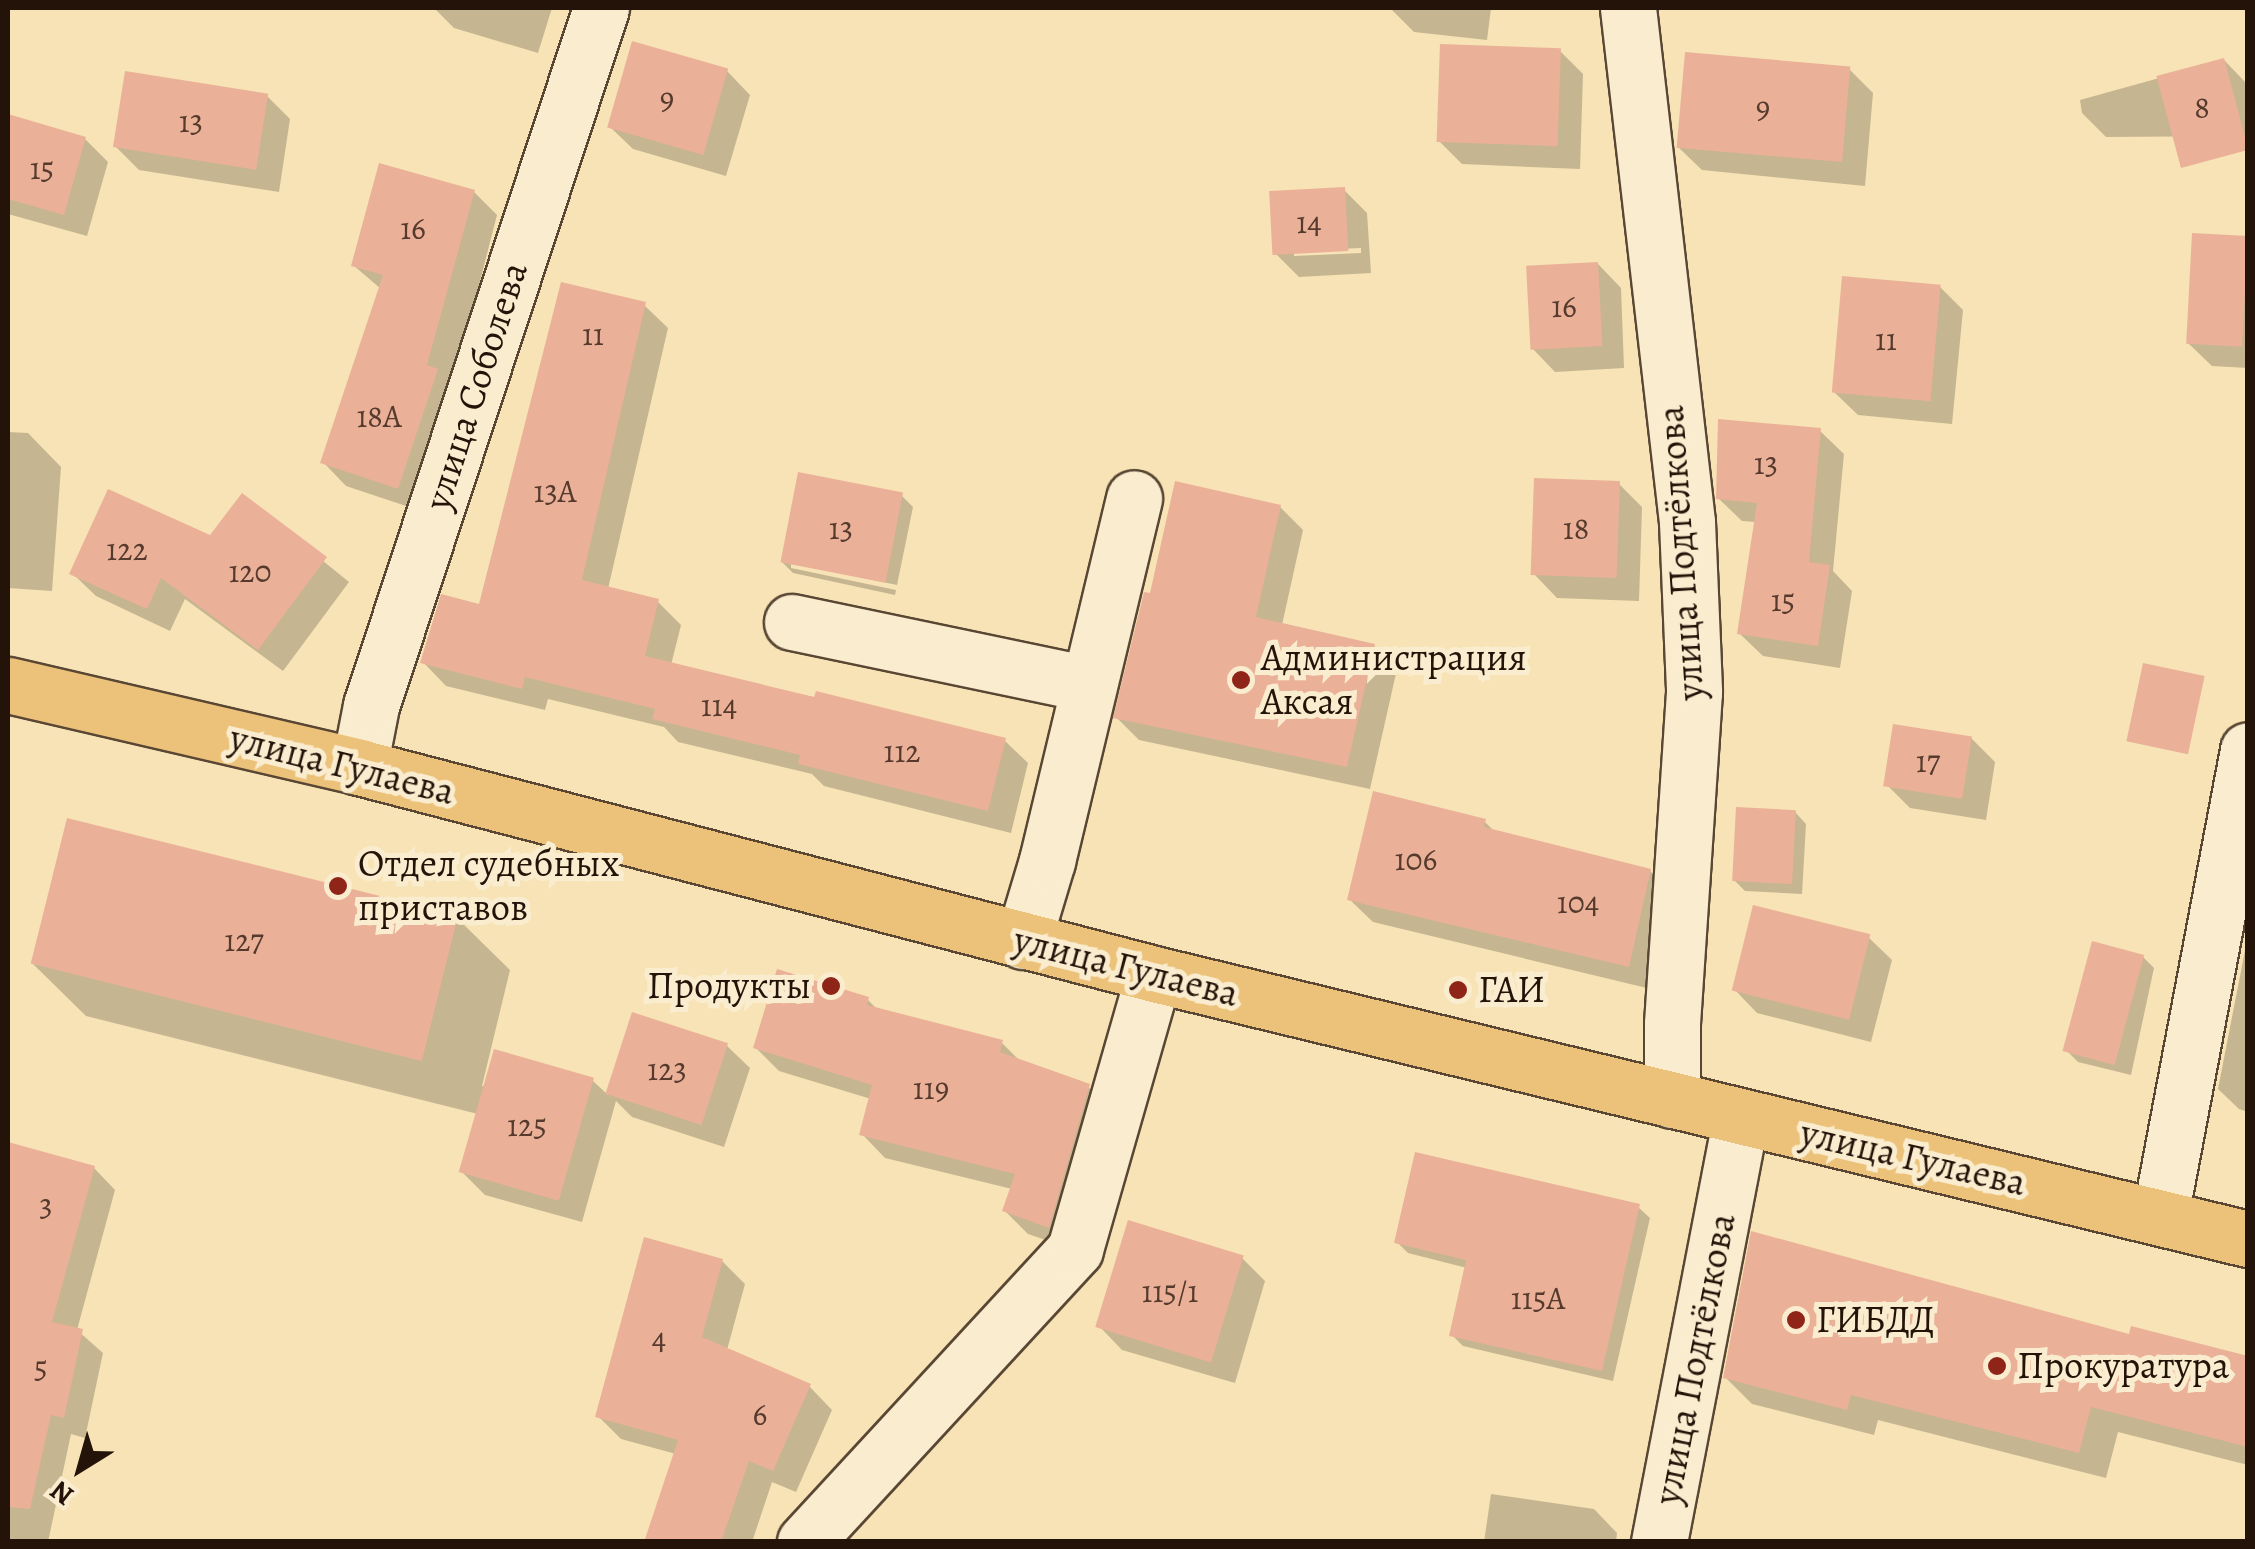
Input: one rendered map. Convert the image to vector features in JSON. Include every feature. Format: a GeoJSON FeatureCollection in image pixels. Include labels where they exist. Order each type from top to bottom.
{"type":"FeatureCollection","features":[{"type":"Feature","properties":{"kind":"main road","name":"улица Гулаева"},"geometry":{"type":"LineString","coordinates":[[9,691],[359,768],[1154,974],[2248,1238]]}},
{"type":"Feature","properties":{"kind":"street","name":"улица Соболева"},"geometry":{"type":"LineString","coordinates":[[359,768],[371,706],[600,8]]}},
{"type":"Feature","properties":{"kind":"street","name":"улица Подтёлкова"},"geometry":{"type":"LineString","coordinates":[[1628,8],[1687,522],[1694,692],[1672,1024],[1672,1100]]}},
{"type":"Feature","properties":{"kind":"street"},"geometry":{"type":"LineString","coordinates":[[1023,941],[1047,861],[1134,498]]}},
{"type":"Feature","properties":{"kind":"street"},"geometry":{"type":"LineString","coordinates":[[792,622],[1089,684]]}},
{"type":"Feature","properties":{"kind":"street"},"geometry":{"type":"LineString","coordinates":[[2160,1216],[2248,750]]}},
{"type":"Feature","properties":{"kind":"street"},"geometry":{"type":"LineString","coordinates":[[804,1542],[1075,1249],[1154,974]]}},
{"type":"Feature","properties":{"kind":"street","name":"улица Подтёлкова"},"geometry":{"type":"LineString","coordinates":[[1659,1542],[1741,1117]]}},
{"type":"Feature","properties":{"kind":"building"},"geometry":{"type":"Polygon","coordinates":[[[632,41],[728,69],[703,155],[607,128],[632,41]]]}},
{"type":"Feature","properties":{"kind":"building"},"geometry":{"type":"Polygon","coordinates":[[[1440,44],[1561,48],[1558,146],[1437,142],[1440,44]]]}},
{"type":"Feature","properties":{"kind":"building"},"geometry":{"type":"Polygon","coordinates":[[[1685,52],[1850,66],[1842,162],[1677,148],[1685,52]]]}},
{"type":"Feature","properties":{"kind":"building"},"geometry":{"type":"Polygon","coordinates":[[[2224,58],[2248,150],[2181,168],[2156,76],[2224,58]]]}},
{"type":"Feature","properties":{"kind":"building"},"geometry":{"type":"Polygon","coordinates":[[[125,71],[268,94],[256,170],[113,147],[125,71]]]}},
{"type":"Feature","properties":{"kind":"building"},"geometry":{"type":"Polygon","coordinates":[[[8,114],[86,137],[64,215],[8,199],[8,114]]]}},
{"type":"Feature","properties":{"kind":"building"},"geometry":{"type":"Polygon","coordinates":[[[379,163],[475,190],[427,365],[438,369],[398,489],[320,463],[383,275],[351,266],[379,163]]]}},
{"type":"Feature","properties":{"kind":"building"},"geometry":{"type":"Polygon","coordinates":[[[1345,187],[1348,251],[1272,255],[1269,191],[1345,187]]]}},
{"type":"Feature","properties":{"kind":"building"},"geometry":{"type":"Polygon","coordinates":[[[2192,233],[2248,236],[2242,347],[2186,344],[2192,233]]]}},
{"type":"Feature","properties":{"kind":"building"},"geometry":{"type":"Polygon","coordinates":[[[1598,262],[1602,346],[1530,350],[1526,266],[1598,262]]]}},
{"type":"Feature","properties":{"kind":"building"},"geometry":{"type":"Polygon","coordinates":[[[1842,276],[1941,285],[1930,401],[1832,393],[1842,276]]]}},
{"type":"Feature","properties":{"kind":"building"},"geometry":{"type":"Polygon","coordinates":[[[561,282],[646,302],[582,580],[659,599],[645,656],[814,697],[816,691],[1006,738],[988,811],[798,764],[800,755],[652,719],[655,709],[525,677],[522,689],[420,663],[441,594],[479,604],[561,282]]]}},
{"type":"Feature","properties":{"kind":"building"},"geometry":{"type":"Polygon","coordinates":[[[1718,419],[1821,428],[1809,562],[1830,565],[1818,646],[1737,634],[1757,503],[1716,499],[1718,419]]]}},
{"type":"Feature","properties":{"kind":"building"},"geometry":{"type":"Polygon","coordinates":[[[798,472],[903,492],[885,583],[780,562],[798,472]]]}},
{"type":"Feature","properties":{"kind":"building"},"geometry":{"type":"Polygon","coordinates":[[[1534,478],[1620,481],[1617,578],[1531,575],[1534,478]]]}},
{"type":"Feature","properties":{"kind":"building","name":"Администрация Аксая"},"geometry":{"type":"Polygon","coordinates":[[[1175,481],[1281,505],[1256,617],[1375,644],[1347,767],[1113,718],[1144,592],[1150,593],[1175,481]]]}},
{"type":"Feature","properties":{"kind":"building"},"geometry":{"type":"Polygon","coordinates":[[[108,489],[210,535],[242,493],[327,557],[258,650],[161,578],[147,609],[69,574],[108,489]]]}},
{"type":"Feature","properties":{"kind":"building"},"geometry":{"type":"Polygon","coordinates":[[[2143,663],[2205,676],[2188,754],[2126,741],[2143,663]]]}},
{"type":"Feature","properties":{"kind":"building"},"geometry":{"type":"Polygon","coordinates":[[[1893,724],[1972,737],[1962,799],[1883,786],[1893,724]]]}},
{"type":"Feature","properties":{"kind":"building"},"geometry":{"type":"Polygon","coordinates":[[[1373,791],[1486,819],[1484,827],[1651,869],[1629,967],[1347,900],[1373,791]]]}},
{"type":"Feature","properties":{"kind":"building"},"geometry":{"type":"Polygon","coordinates":[[[1736,807],[1796,810],[1792,884],[1732,881],[1736,807]]]}},
{"type":"Feature","properties":{"kind":"building"},"geometry":{"type":"Polygon","coordinates":[[[67,818],[458,915],[422,1061],[31,964],[67,818]]]}},
{"type":"Feature","properties":{"kind":"building"},"geometry":{"type":"Polygon","coordinates":[[[1753,905],[1870,934],[1849,1020],[1732,990],[1753,905]]]}},
{"type":"Feature","properties":{"kind":"building"},"geometry":{"type":"Polygon","coordinates":[[[2092,941],[2144,955],[2115,1065],[2062,1051],[2092,941]]]}},
{"type":"Feature","properties":{"kind":"building"},"geometry":{"type":"Polygon","coordinates":[[[777,969],[869,997],[867,1005],[1003,1040],[1000,1052],[1090,1084],[1049,1228],[1002,1211],[1015,1174],[859,1135],[872,1085],[753,1048],[777,969]]]}},
{"type":"Feature","properties":{"kind":"building"},"geometry":{"type":"Polygon","coordinates":[[[632,1012],[728,1043],[701,1125],[605,1094],[632,1012]]]}},
{"type":"Feature","properties":{"kind":"building"},"geometry":{"type":"Polygon","coordinates":[[[494,1049],[594,1078],[559,1201],[459,1172],[494,1049]]]}},
{"type":"Feature","properties":{"kind":"building"},"geometry":{"type":"Polygon","coordinates":[[[8,1142],[95,1166],[52,1322],[83,1329],[64,1418],[51,1415],[30,1509],[8,1507],[8,1142]]]}},
{"type":"Feature","properties":{"kind":"building"},"geometry":{"type":"Polygon","coordinates":[[[1415,1152],[1640,1204],[1602,1371],[1449,1336],[1466,1260],[1394,1243],[1415,1152]]]}},
{"type":"Feature","properties":{"kind":"building"},"geometry":{"type":"Polygon","coordinates":[[[1128,1220],[1244,1255],[1211,1362],[1095,1327],[1128,1220]]]}},
{"type":"Feature","properties":{"kind":"building"},"geometry":{"type":"Polygon","coordinates":[[[1751,1231],[2129,1334],[2131,1326],[2248,1356],[2248,1447],[2091,1407],[2079,1453],[1851,1395],[1847,1410],[1723,1378],[1751,1231]]]}},
{"type":"Feature","properties":{"kind":"building"},"geometry":{"type":"Polygon","coordinates":[[[644,1237],[723,1259],[702,1337],[811,1384],[773,1471],[749,1461],[721,1542],[644,1542],[678,1440],[595,1417],[644,1237]]]}},
{"type":"Feature","properties":{"kind":"place","name":"Администрация Аксая"},"geometry":{"type":"Point","coordinates":[1241,680]}},
{"type":"Feature","properties":{"kind":"place","name":"Отдел судебных приставов"},"geometry":{"type":"Point","coordinates":[338,886]}},
{"type":"Feature","properties":{"kind":"place","name":"Продукты"},"geometry":{"type":"Point","coordinates":[831,986]}},
{"type":"Feature","properties":{"kind":"place","name":"ГАИ"},"geometry":{"type":"Point","coordinates":[1458,990]}},
{"type":"Feature","properties":{"kind":"place","name":"ГИБДД"},"geometry":{"type":"Point","coordinates":[1796,1320]}},
{"type":"Feature","properties":{"kind":"place","name":"Прокуратура"},"geometry":{"type":"Point","coordinates":[1997,1366]}}]}
